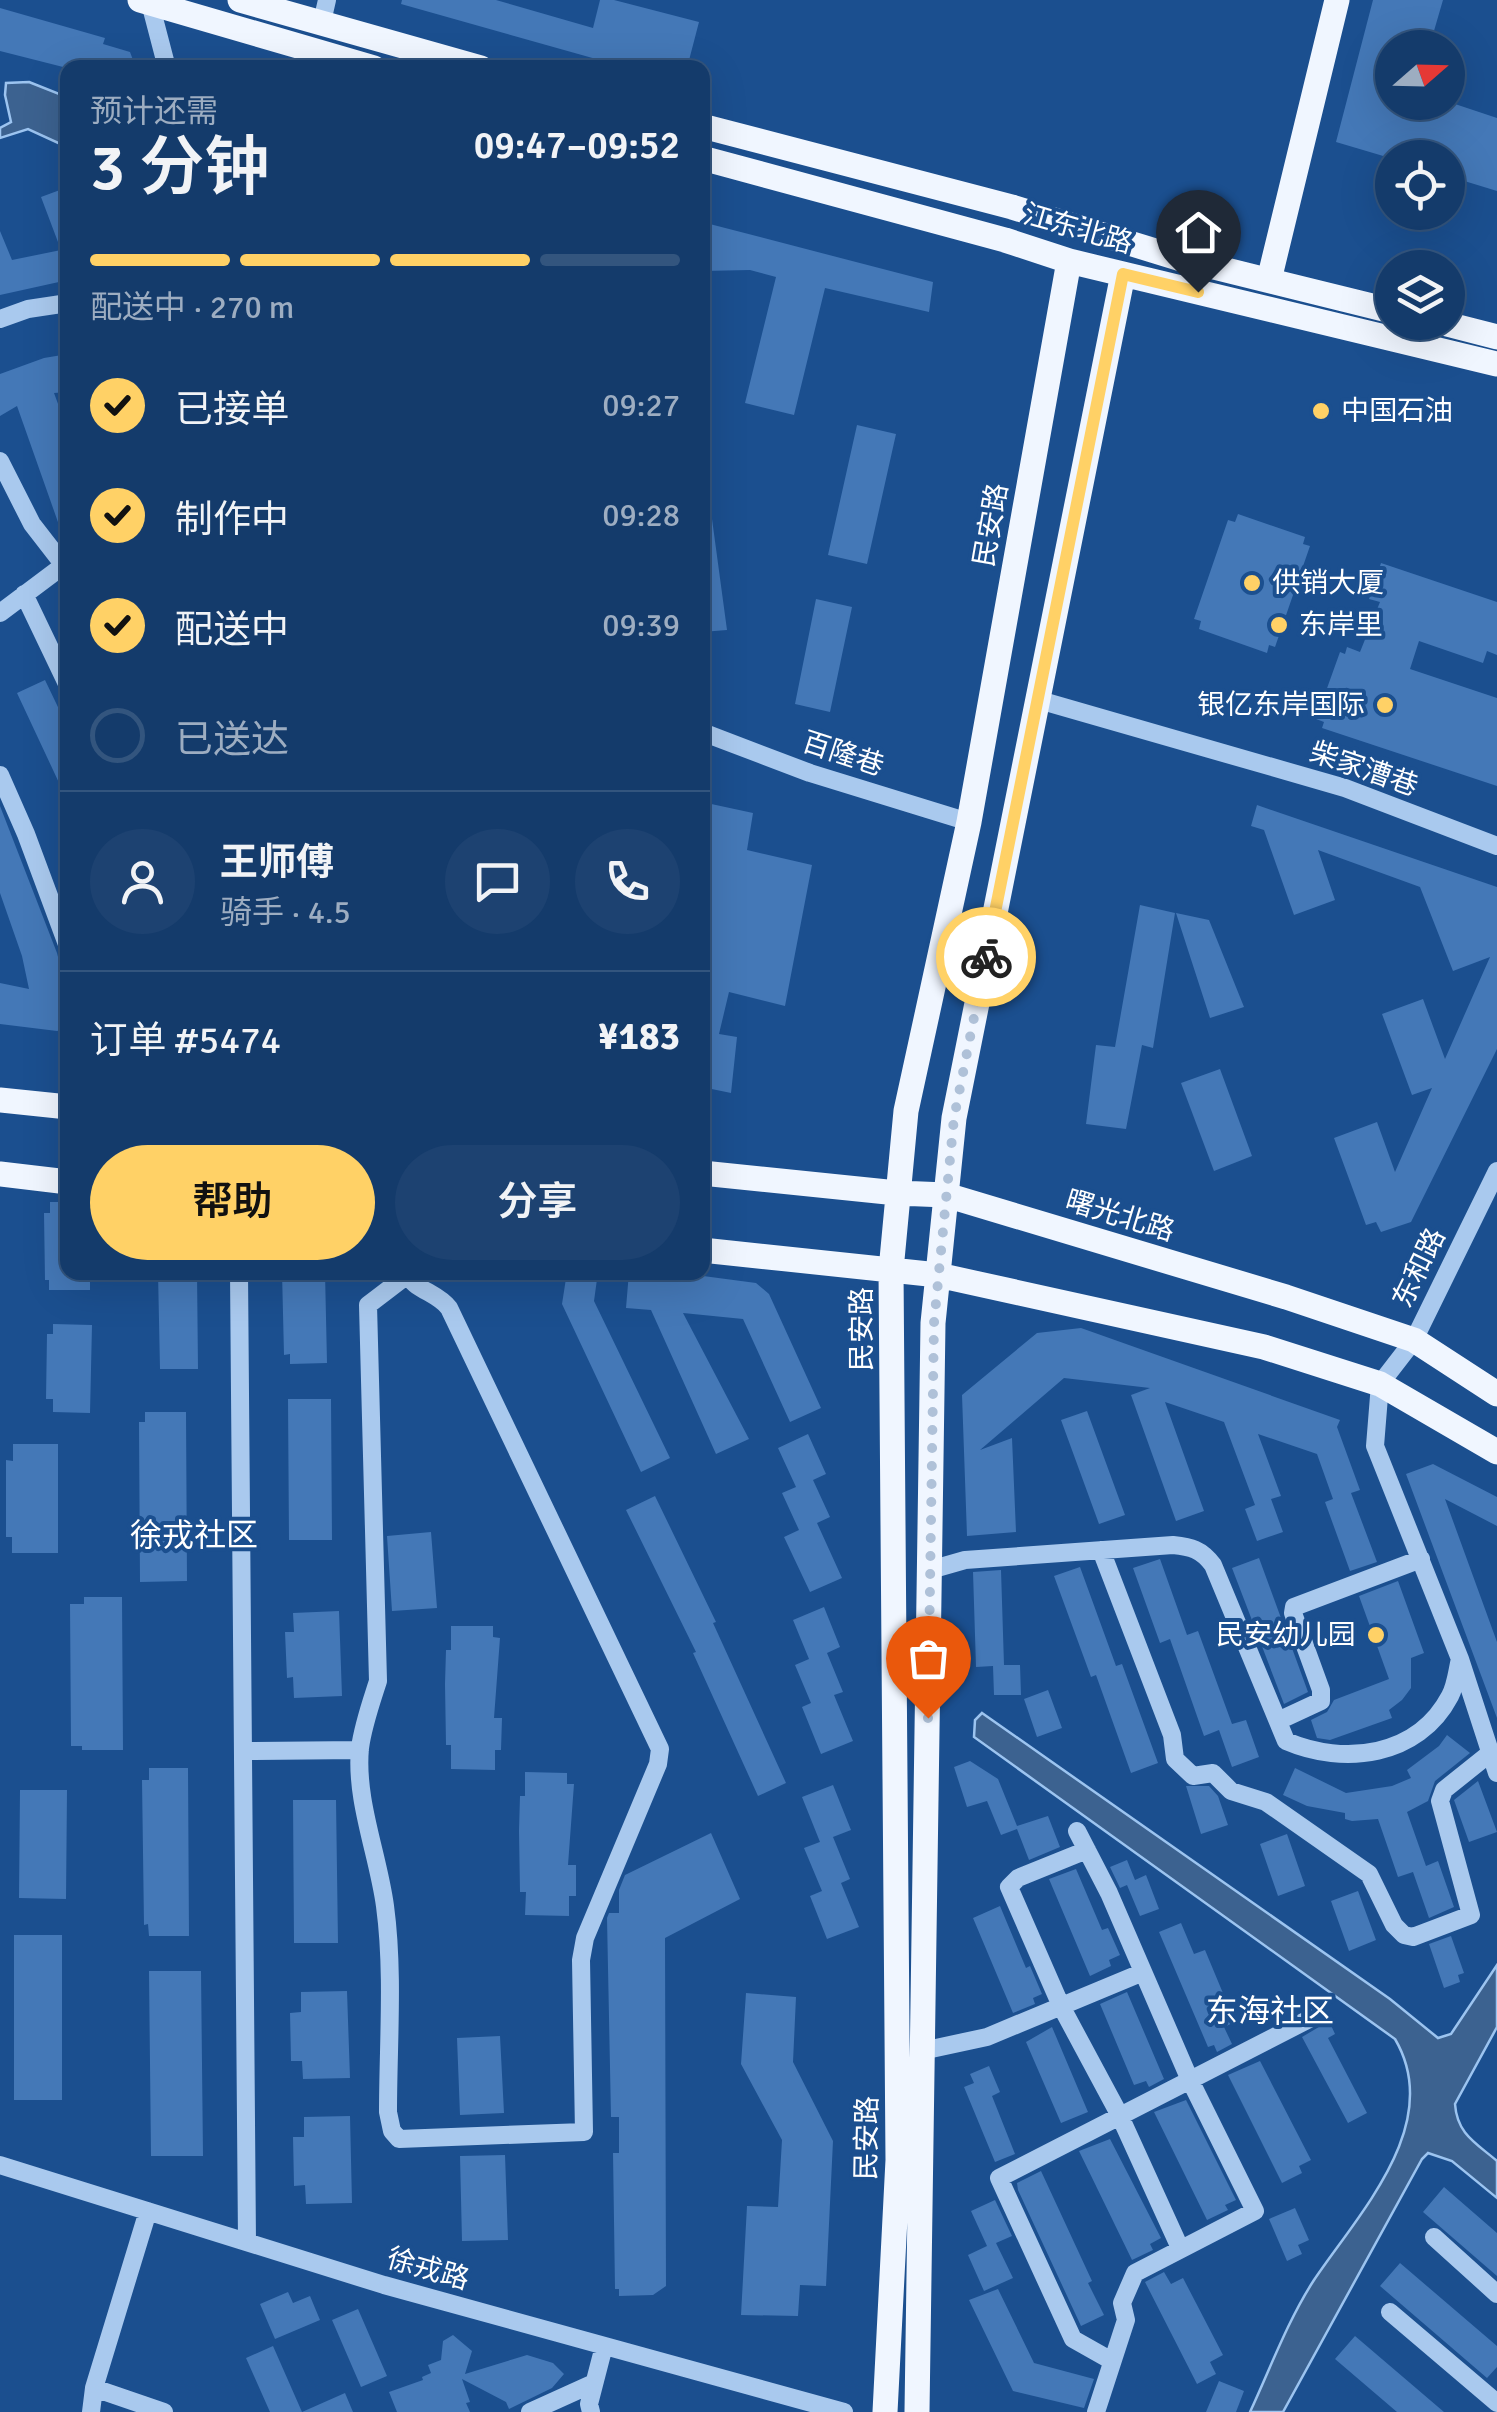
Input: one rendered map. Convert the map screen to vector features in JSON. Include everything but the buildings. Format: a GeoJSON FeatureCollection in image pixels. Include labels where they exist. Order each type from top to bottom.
{"type":"FeatureCollection","features":[{"type":"Feature","properties":{"kind":"main road"},"geometry":{"type":"LineString","coordinates":[[240,0],[325,11],[460,60]]}},
{"type":"Feature","properties":{"kind":"main road"},"geometry":{"type":"LineString","coordinates":[[1269,280],[1337,0]]}},
{"type":"Feature","properties":{"kind":"main road"},"geometry":{"type":"LineString","coordinates":[[145,2],[346,60]]}},
{"type":"Feature","properties":{"kind":"main road","name":"江东北路"},"geometry":{"type":"LineString","coordinates":[[710,128],[1012,207],[1178,258],[1375,307]]}},
{"type":"Feature","properties":{"kind":"main road","name":"江东北路"},"geometry":{"type":"LineString","coordinates":[[710,160],[1069,261],[1497,364]]}},
{"type":"Feature","properties":{"kind":"main road","name":"民安路"},"geometry":{"type":"LineString","coordinates":[[885,2412],[898,2160],[891,1270],[897,1193],[906,1111],[968,822],[1069,261]]}},
{"type":"Feature","properties":{"kind":"main road","name":"民安路"},"geometry":{"type":"LineString","coordinates":[[917,2412],[934,1323],[938,1274],[954,1118],[1123,274]]}},
{"type":"Feature","properties":{"kind":"main road"},"geometry":{"type":"LineString","coordinates":[[1465,329],[1497,337]]}},
{"type":"Feature","properties":{"kind":"main road"},"geometry":{"type":"LineString","coordinates":[[0,1100],[60,1107]]}},
{"type":"Feature","properties":{"kind":"main road"},"geometry":{"type":"LineString","coordinates":[[0,1174],[60,1181]]}},
{"type":"Feature","properties":{"kind":"main road","name":"曙光北路"},"geometry":{"type":"LineString","coordinates":[[710,1174],[946,1195],[1286,1297],[1414,1340],[1497,1394]]}},
{"type":"Feature","properties":{"kind":"main road"},"geometry":{"type":"LineString","coordinates":[[710,1251],[938,1274],[1264,1347],[1380,1384],[1497,1452]]}},
{"type":"Feature","properties":{"kind":"street"},"geometry":{"type":"LineString","coordinates":[[145,2],[165,60]]}},
{"type":"Feature","properties":{"kind":"street"},"geometry":{"type":"LineString","coordinates":[[0,319],[28,309],[60,304]]}},
{"type":"Feature","properties":{"kind":"street"},"geometry":{"type":"LineString","coordinates":[[0,461],[32,524],[60,556]]}},
{"type":"Feature","properties":{"kind":"street"},"geometry":{"type":"LineString","coordinates":[[0,613],[60,567]]}},
{"type":"Feature","properties":{"kind":"street"},"geometry":{"type":"LineString","coordinates":[[24,594],[60,669]]}},
{"type":"Feature","properties":{"kind":"street","name":"柴家漕巷"},"geometry":{"type":"LineString","coordinates":[[1039,700],[1345,788],[1497,846]]}},
{"type":"Feature","properties":{"kind":"street","name":"百隆巷"},"geometry":{"type":"LineString","coordinates":[[710,735],[810,773],[968,822]]}},
{"type":"Feature","properties":{"kind":"street"},"geometry":{"type":"LineString","coordinates":[[0,775],[60,925]]}},
{"type":"Feature","properties":{"kind":"street","name":"东和路"},"geometry":{"type":"LineString","coordinates":[[1380,1384],[1414,1340],[1497,1170]]}},
{"type":"Feature","properties":{"kind":"street"},"geometry":{"type":"LineString","coordinates":[[239,1280],[248,2242]]}},
{"type":"Feature","properties":{"kind":"street"},"geometry":{"type":"LineString","coordinates":[[398,1280],[368,1306],[378,1682],[360,1750],[364,1799],[386,1919],[388,2112],[392,2132],[399,2139],[584,2132],[585,1938],[658,1764],[660,1749],[449,1308],[441,1298],[410,1280]]}},
{"type":"Feature","properties":{"kind":"street"},"geometry":{"type":"LineString","coordinates":[[1380,1384],[1376,1446],[1460,1658],[1497,1774]]}},
{"type":"Feature","properties":{"kind":"street"},"geometry":{"type":"LineString","coordinates":[[930,1570],[965,1560],[1173,1545],[1193,1547],[1213,1564],[1286,1741],[1319,1753],[1362,1754],[1402,1743],[1438,1716],[1452,1692],[1460,1658]]}},
{"type":"Feature","properties":{"kind":"street"},"geometry":{"type":"LineString","coordinates":[[1101,1550],[1172,1735],[1175,1758],[1192,1776],[1214,1773],[1231,1791],[1266,1802],[1369,1874],[1394,1925],[1404,1935],[1413,1936],[1471,1915],[1440,1802],[1444,1790],[1489,1754]]}},
{"type":"Feature","properties":{"kind":"street"},"geometry":{"type":"LineString","coordinates":[[1278,1721],[1321,1701],[1321,1690],[1293,1613],[1294,1606],[1420,1559]]}},
{"type":"Feature","properties":{"kind":"street"},"geometry":{"type":"LineString","coordinates":[[243,1751],[360,1750]]}},
{"type":"Feature","properties":{"kind":"street"},"geometry":{"type":"LineString","coordinates":[[1077,1831],[1189,2078],[1255,2212],[1135,2273],[1122,2304],[1126,2320],[1096,2412]]}},
{"type":"Feature","properties":{"kind":"street"},"geometry":{"type":"LineString","coordinates":[[1086,1850],[1018,1878],[1010,1888],[1061,2006],[1119,2114],[1180,2248]]}},
{"type":"Feature","properties":{"kind":"street"},"geometry":{"type":"LineString","coordinates":[[922,2051],[987,2037],[1141,1973]]}},
{"type":"Feature","properties":{"kind":"street"},"geometry":{"type":"LineString","coordinates":[[1112,2361],[1073,2339],[999,2178],[1319,2014]]}},
{"type":"Feature","properties":{"kind":"street","name":"徐戎路"},"geometry":{"type":"LineString","coordinates":[[0,2165],[384,2286],[844,2412]]}},
{"type":"Feature","properties":{"kind":"street"},"geometry":{"type":"LineString","coordinates":[[91,2412],[94,2388],[148,2211]]}},
{"type":"Feature","properties":{"kind":"street"},"geometry":{"type":"LineString","coordinates":[[1434,2237],[1497,2294]]}},
{"type":"Feature","properties":{"kind":"street"},"geometry":{"type":"LineString","coordinates":[[1390,2312],[1491,2399]]}},
{"type":"Feature","properties":{"kind":"street"},"geometry":{"type":"LineString","coordinates":[[591,2412],[589,2404],[604,2346]]}},
{"type":"Feature","properties":{"kind":"street"},"geometry":{"type":"LineString","coordinates":[[530,2412],[594,2383]]}},
{"type":"Feature","properties":{"kind":"street"},"geometry":{"type":"LineString","coordinates":[[94,2388],[164,2412]]}},
{"type":"Feature","properties":{"kind":"water"},"geometry":{"type":"Polygon","coordinates":[[[29,82],[60,94],[60,144],[28,129],[0,138],[0,128],[11,122],[6,83],[29,82]]]}},
{"type":"Feature","properties":{"kind":"water"},"geometry":{"type":"Polygon","coordinates":[[[982,1713],[1390,1999],[1438,2038],[1451,2034],[1497,1965],[1497,2027],[1455,2104],[1464,2130],[1497,2161],[1497,2198],[1452,2161],[1428,2153],[1422,2159],[1283,2412],[1250,2412],[1305,2295],[1373,2197],[1403,2135],[1410,2103],[1408,2071],[1395,2039],[974,1737],[975,1720],[982,1713]]]}},
{"type":"Feature","properties":{"kind":"way so far"},"geometry":{"type":"LineString","coordinates":[[928,1718],[934,1323],[954,1118],[986,957]]}},
{"type":"Feature","properties":{"kind":"place","name":"中国石油"},"geometry":{"type":"Point","coordinates":[1321,411]}},
{"type":"Feature","properties":{"kind":"place","name":"供销大厦"},"geometry":{"type":"Point","coordinates":[1252,583]}},
{"type":"Feature","properties":{"kind":"place","name":"东岸里"},"geometry":{"type":"Point","coordinates":[1279,625]}},
{"type":"Feature","properties":{"kind":"place","name":"银亿东岸国际"},"geometry":{"type":"Point","coordinates":[1385,705]}},
{"type":"Feature","properties":{"kind":"place","name":"民安幼儿园"},"geometry":{"type":"Point","coordinates":[1376,1635]}},
{"type":"Feature","properties":{"kind":"district","name":"徐戎社区"},"geometry":{"type":"Point","coordinates":[194,1535]}},
{"type":"Feature","properties":{"kind":"district","name":"东海社区"},"geometry":{"type":"Point","coordinates":[1270,2011]}},
{"type":"Feature","properties":{"kind":"route"},"geometry":{"type":"LineString","coordinates":[[986,957],[1123,274],[1198,292]]}}]}
